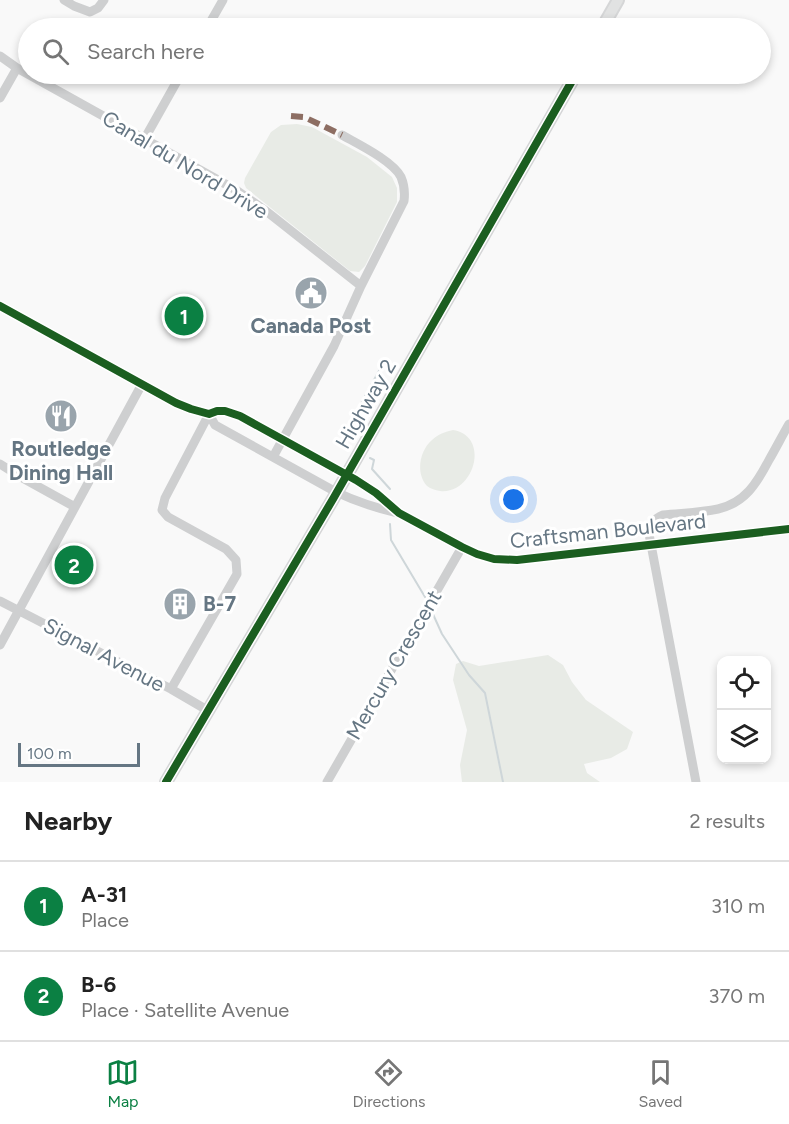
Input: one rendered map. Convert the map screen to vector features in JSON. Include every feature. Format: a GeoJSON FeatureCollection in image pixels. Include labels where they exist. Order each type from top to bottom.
{"type":"FeatureCollection","features":[{"type":"Feature","properties":{"kind":"main road"},"geometry":{"type":"LineString","coordinates":[[608,18],[618,0]]}},
{"type":"Feature","properties":{"kind":"main road","name":"Highway 2"},"geometry":{"type":"LineString","coordinates":[[166,782],[346,475],[570,84]]}},
{"type":"Feature","properties":{"kind":"street"},"geometry":{"type":"LineString","coordinates":[[64,0],[84,11],[98,9],[104,0]]}},
{"type":"Feature","properties":{"kind":"street"},"geometry":{"type":"LineString","coordinates":[[213,18],[223,0]]}},
{"type":"Feature","properties":{"kind":"street","name":"Canal du Nord Drive"},"geometry":{"type":"LineString","coordinates":[[0,56],[17,68]]}},
{"type":"Feature","properties":{"kind":"street"},"geometry":{"type":"LineString","coordinates":[[0,98],[17,68]]}},
{"type":"Feature","properties":{"kind":"street","name":"Canal du Nord Drive"},"geometry":{"type":"LineString","coordinates":[[46,84],[226,184],[249,199],[361,286]]}},
{"type":"Feature","properties":{"kind":"street"},"geometry":{"type":"LineString","coordinates":[[145,138],[175,84]]}},
{"type":"Feature","properties":{"kind":"street"},"geometry":{"type":"LineString","coordinates":[[273,458],[334,346],[361,286],[402,207],[405,193],[401,177],[395,169],[342,135]]}},
{"type":"Feature","properties":{"kind":"street"},"geometry":{"type":"LineString","coordinates":[[0,306],[183,406],[209,414],[165,498],[162,510],[168,517],[226,549],[236,560],[237,574],[171,689]]}},
{"type":"Feature","properties":{"kind":"street"},"geometry":{"type":"LineString","coordinates":[[0,645],[142,384]]}},
{"type":"Feature","properties":{"kind":"street","name":"Craftsman Boulevard"},"geometry":{"type":"LineString","coordinates":[[399,513],[373,508],[336,492],[215,425],[209,414],[225,411],[240,416],[376,493],[399,513],[462,548],[494,559],[517,560],[789,529]]}},
{"type":"Feature","properties":{"kind":"street"},"geometry":{"type":"LineString","coordinates":[[650,546],[648,534],[656,518],[663,515],[718,509],[741,500],[757,483],[788,427]]}},
{"type":"Feature","properties":{"kind":"street"},"geometry":{"type":"LineString","coordinates":[[0,464],[75,507]]}},
{"type":"Feature","properties":{"kind":"street","name":"Craftsman Boulevard"},"geometry":{"type":"LineString","coordinates":[[650,546],[696,782]]}},
{"type":"Feature","properties":{"kind":"street","name":"Mercury Crescent"},"geometry":{"type":"LineString","coordinates":[[327,782],[462,548]]}},
{"type":"Feature","properties":{"kind":"street","name":"Signal Avenue"},"geometry":{"type":"LineString","coordinates":[[0,601],[171,689],[207,710]]}},
{"type":"Feature","properties":{"kind":"shaded area"},"geometry":{"type":"Polygon","coordinates":[[[297,124],[312,127],[367,157],[392,177],[397,188],[397,202],[365,266],[359,272],[350,271],[246,188],[245,178],[271,132],[281,125],[297,124]]]}},
{"type":"Feature","properties":{"kind":"shaded area"},"geometry":{"type":"Polygon","coordinates":[[[453,430],[465,435],[472,443],[475,453],[474,464],[462,484],[452,490],[435,490],[423,481],[420,468],[422,456],[434,438],[453,430]]]}},
{"type":"Feature","properties":{"kind":"shaded area"},"geometry":{"type":"Polygon","coordinates":[[[548,655],[563,665],[572,682],[586,700],[633,732],[627,749],[611,758],[584,764],[587,773],[600,782],[462,782],[460,765],[467,730],[453,680],[456,664],[463,661],[479,666],[548,655]]]}},
{"type":"Feature","properties":{"kind":"waterway"},"geometry":{"type":"LineString","coordinates":[[341,443],[380,369]]}},
{"type":"Feature","properties":{"kind":"waterway"},"geometry":{"type":"LineString","coordinates":[[370,458],[374,460],[372,469],[390,489]]}},
{"type":"Feature","properties":{"kind":"waterway"},"geometry":{"type":"LineString","coordinates":[[390,524],[391,540],[425,597]]}},
{"type":"Feature","properties":{"kind":"waterway"},"geometry":{"type":"LineString","coordinates":[[432,612],[442,634],[469,675],[485,693],[503,782]]}},
{"type":"Feature","properties":{"kind":"marked path"},"geometry":{"type":"LineString","coordinates":[[291,116],[304,117],[342,135]]}},
{"type":"Feature","properties":{"kind":"cycle path"},"geometry":{"type":"LineString","coordinates":[[166,782],[333,499],[570,84]]}},
{"type":"Feature","properties":{"kind":"cycle path"},"geometry":{"type":"LineString","coordinates":[[0,306],[176,403],[209,414],[225,411],[240,416],[356,480],[376,493],[399,513],[462,547],[494,559],[517,560],[789,529]]}},
{"type":"Feature","properties":{"kind":"place","name":"Canada Post"},"geometry":{"type":"Point","coordinates":[311,293]}},
{"type":"Feature","properties":{"kind":"place","name":"A-31"},"geometry":{"type":"Point","coordinates":[184,316]}},
{"type":"Feature","properties":{"kind":"place","name":"Routledge Dining Hall"},"geometry":{"type":"Point","coordinates":[61,416]}},
{"type":"Feature","properties":{"kind":"place","name":"B-6"},"geometry":{"type":"Point","coordinates":[74,565]}},
{"type":"Feature","properties":{"kind":"place","name":"B-7"},"geometry":{"type":"Point","coordinates":[180,604]}}]}
